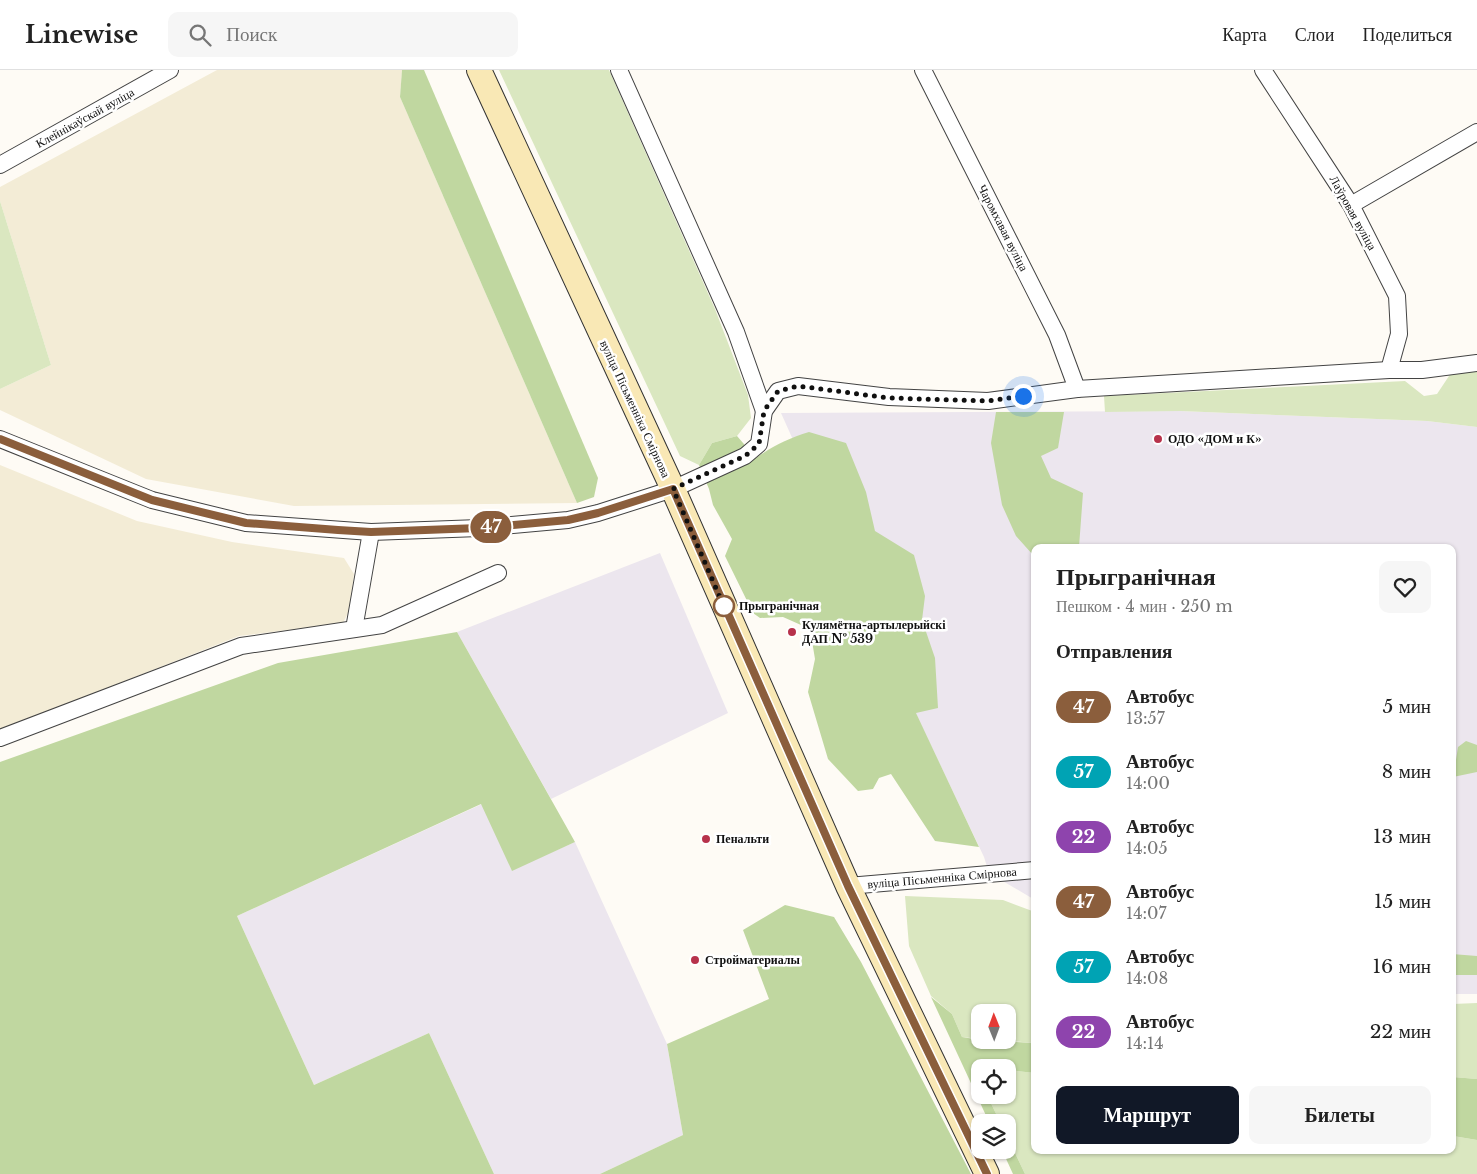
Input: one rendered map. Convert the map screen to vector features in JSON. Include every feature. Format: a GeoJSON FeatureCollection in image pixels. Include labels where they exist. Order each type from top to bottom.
{"type":"FeatureCollection","features":[{"type":"Feature","properties":{"kind":"main road","name":"вуліца Пісьменніка Смірнова"},"geometry":{"type":"LineString","coordinates":[[479,70],[673,489],[848,886],[987,1174]]}},
{"type":"Feature","properties":{"kind":"street","name":"Клейнікаўскай вуліца"},"geometry":{"type":"LineString","coordinates":[[0,165],[170,70]]}},
{"type":"Feature","properties":{"kind":"street"},"geometry":{"type":"LineString","coordinates":[[619,70],[736,332],[764,411]]}},
{"type":"Feature","properties":{"kind":"street","name":"Чаромхавая вуліца"},"geometry":{"type":"LineString","coordinates":[[923,70],[1057,335],[1077,389]]}},
{"type":"Feature","properties":{"kind":"street","name":"Лаўровая вуліца"},"geometry":{"type":"LineString","coordinates":[[1263,70],[1352,205],[1397,296],[1400,334],[1389,370]]}},
{"type":"Feature","properties":{"kind":"street"},"geometry":{"type":"LineString","coordinates":[[1352,205],[1477,132]]}},
{"type":"Feature","properties":{"kind":"street"},"geometry":{"type":"LineString","coordinates":[[0,439],[152,500],[246,523],[371,532],[479,528],[568,520],[598,513],[673,489],[745,456],[759,444],[764,411],[778,391],[798,386],[889,398],[988,401],[1077,389],[1389,370],[1422,370],[1477,363]]}},
{"type":"Feature","properties":{"kind":"street"},"geometry":{"type":"LineString","coordinates":[[354,629],[371,532]]}},
{"type":"Feature","properties":{"kind":"street"},"geometry":{"type":"LineString","coordinates":[[0,738],[241,646],[382,624],[498,573]]}},
{"type":"Feature","properties":{"kind":"street","name":"вуліца Пісьменніка Смірнова"},"geometry":{"type":"LineString","coordinates":[[848,886],[1031,870]]}},
{"type":"Feature","properties":{"kind":"shaded area"},"geometry":{"type":"Polygon","coordinates":[[[217,70],[402,70],[400,97],[577,503],[294,506],[146,479],[0,410],[0,389],[51,365],[0,201],[0,187],[217,70]]]}},
{"type":"Feature","properties":{"kind":"shaded area"},"geometry":{"type":"Polygon","coordinates":[[[1180,411],[1427,421],[1477,427],[1477,994],[1456,994],[1456,544],[1031,544],[1031,898],[989,873],[984,857],[915,712],[781,413],[1180,411]]]}},
{"type":"Feature","properties":{"kind":"shaded area"},"geometry":{"type":"Polygon","coordinates":[[[0,465],[137,521],[232,542],[344,558],[354,574],[349,611],[343,623],[239,636],[0,730],[0,465]]]}},
{"type":"Feature","properties":{"kind":"shaded area"},"geometry":{"type":"Polygon","coordinates":[[[660,553],[728,713],[551,799],[457,632],[660,553]]]}},
{"type":"Feature","properties":{"kind":"shaded area"},"geometry":{"type":"Polygon","coordinates":[[[482,804],[512,870],[575,842],[667,1044],[683,1135],[600,1174],[494,1174],[429,1033],[314,1085],[237,916],[482,804]]]}},
{"type":"Feature","properties":{"kind":"green space"},"geometry":{"type":"Polygon","coordinates":[[[402,70],[424,70],[598,478],[594,497],[577,503],[400,97],[402,70]]]}},
{"type":"Feature","properties":{"kind":"green space"},"geometry":{"type":"Polygon","coordinates":[[[499,70],[609,70],[715,309],[748,395],[751,418],[737,436],[712,443],[699,465],[680,456],[499,70]]]}},
{"type":"Feature","properties":{"kind":"green space"},"geometry":{"type":"Polygon","coordinates":[[[0,201],[51,365],[0,389],[0,201]]]}},
{"type":"Feature","properties":{"kind":"green space"},"geometry":{"type":"Polygon","coordinates":[[[1477,371],[1477,427],[1427,421],[1180,411],[1105,412],[1104,396],[1405,381],[1424,396],[1437,394],[1451,373],[1477,371]]]}},
{"type":"Feature","properties":{"kind":"green space"},"geometry":{"type":"Polygon","coordinates":[[[996,412],[1064,412],[1058,448],[1041,456],[1051,478],[1083,493],[1079,544],[1031,544],[1031,553],[1016,536],[1002,505],[991,443],[996,412]]]}},
{"type":"Feature","properties":{"kind":"green space"},"geometry":{"type":"Polygon","coordinates":[[[809,432],[846,443],[866,492],[875,531],[914,555],[925,596],[922,620],[935,658],[938,708],[916,713],[979,847],[935,841],[891,774],[879,778],[873,789],[858,791],[828,759],[808,692],[815,659],[810,629],[783,617],[760,618],[753,613],[725,556],[732,539],[713,505],[709,489],[699,465],[712,443],[737,436],[756,458],[781,443],[809,432]]]}},
{"type":"Feature","properties":{"kind":"green space"},"geometry":{"type":"Polygon","coordinates":[[[457,632],[575,842],[512,871],[481,804],[237,916],[314,1085],[429,1033],[494,1174],[0,1174],[0,762],[278,663],[457,632]]]}},
{"type":"Feature","properties":{"kind":"green space"},"geometry":{"type":"Polygon","coordinates":[[[1466,741],[1477,745],[1477,772],[1456,776],[1458,747],[1466,741]]]}},
{"type":"Feature","properties":{"kind":"green space"},"geometry":{"type":"Polygon","coordinates":[[[905,896],[1003,900],[1031,910],[1031,1043],[1016,1042],[1016,1004],[971,1004],[971,1038],[962,1037],[952,1014],[931,996],[909,946],[905,896]]]}},
{"type":"Feature","properties":{"kind":"green space"},"geometry":{"type":"Polygon","coordinates":[[[785,905],[834,917],[861,962],[971,1174],[600,1174],[683,1135],[667,1044],[769,999],[743,930],[785,905]]]}},
{"type":"Feature","properties":{"kind":"green space"},"geometry":{"type":"Polygon","coordinates":[[[1456,954],[1477,956],[1477,975],[1456,975],[1456,954]]]}},
{"type":"Feature","properties":{"kind":"green space"},"geometry":{"type":"Polygon","coordinates":[[[931,997],[952,1014],[962,1037],[971,1038],[971,1049],[1016,1049],[1016,1042],[1031,1043],[1031,1073],[1016,1071],[1016,1059],[971,1059],[971,1083],[931,997]]]}},
{"type":"Feature","properties":{"kind":"green space"},"geometry":{"type":"Polygon","coordinates":[[[1477,1003],[1477,1079],[1456,1077],[1456,1004],[1477,1003]]]}},
{"type":"Feature","properties":{"kind":"green space"},"geometry":{"type":"Polygon","coordinates":[[[1016,1071],[1031,1073],[1031,1154],[1456,1154],[1456,1136],[1477,1140],[1477,1174],[1025,1174],[1016,1155],[1016,1114],[996,1114],[991,1104],[1016,1104],[1016,1071]]]}},
{"type":"Feature","properties":{"kind":"green space"},"geometry":{"type":"Polygon","coordinates":[[[1456,1077],[1477,1079],[1477,1140],[1456,1136],[1456,1077]]]}},
{"type":"Feature","properties":{"kind":"green space"},"geometry":{"type":"Polygon","coordinates":[[[981,1104],[991,1104],[996,1114],[985,1114],[981,1104]]]}},
{"type":"Feature","properties":{"kind":"green space"},"geometry":{"type":"Polygon","coordinates":[[[1016,1155],[1025,1174],[1013,1174],[1006,1159],[1016,1159],[1016,1155]]]}},
{"type":"Feature","properties":{"kind":"bus line","name":"47"},"geometry":{"type":"LineString","coordinates":[[0,439],[152,500],[246,523],[338,530],[371,532],[479,528],[568,520],[598,513],[673,489],[848,886],[987,1174]]}},
{"type":"Feature","properties":{"kind":"place","name":"ОДО «ДОМ и К»"},"geometry":{"type":"Point","coordinates":[1158,439]}},
{"type":"Feature","properties":{"kind":"place","name":"Прыгранічная"},"geometry":{"type":"Point","coordinates":[724,606]}},
{"type":"Feature","properties":{"kind":"place","name":"Кулямётна-артылерыйскі ДАП № 539"},"geometry":{"type":"Point","coordinates":[792,632]}},
{"type":"Feature","properties":{"kind":"place","name":"Пенальти"},"geometry":{"type":"Point","coordinates":[706,839]}},
{"type":"Feature","properties":{"kind":"place","name":"Стройматериалы"},"geometry":{"type":"Point","coordinates":[695,960]}},
{"type":"Feature","properties":{"kind":"route"},"geometry":{"type":"LineString","coordinates":[[724,606],[725,609],[673,489],[745,456],[759,444],[764,411],[778,391],[798,386],[889,398],[988,401],[1023,396]]}}]}
